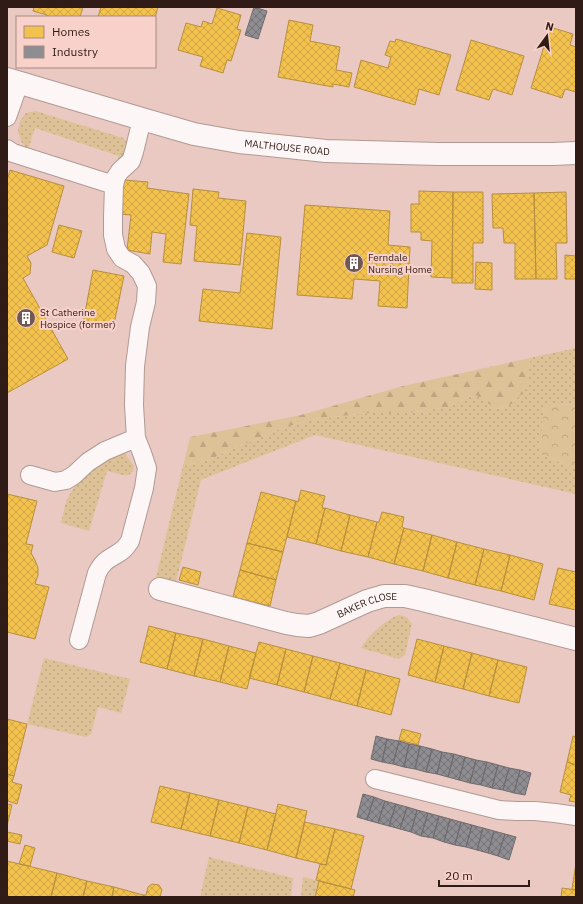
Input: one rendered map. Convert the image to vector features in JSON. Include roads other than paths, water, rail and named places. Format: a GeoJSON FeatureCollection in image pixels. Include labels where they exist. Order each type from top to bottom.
{"type":"FeatureCollection","features":[{"type":"Feature","properties":{"kind":"street","name":"MALTHOUSE ROAD"},"geometry":{"type":"LineString","coordinates":[[13,81],[194,134],[239,142],[326,150],[438,154],[576,153]]}},
{"type":"Feature","properties":{"kind":"street","name":"BAKER CLOSE"},"geometry":{"type":"LineString","coordinates":[[160,589],[286,623],[308,626],[319,623],[367,601],[384,596],[405,596],[576,639]]}},
{"type":"Feature","properties":{"kind":"lane"},"geometry":{"type":"LineString","coordinates":[[7,117],[13,81]]}},
{"type":"Feature","properties":{"kind":"lane"},"geometry":{"type":"LineString","coordinates":[[79,640],[100,566],[106,560],[125,549],[130,541],[144,488],[147,468],[136,438],[134,405],[135,366],[140,327],[146,302],[147,286],[141,273],[133,264],[122,258],[116,249],[113,235],[114,185],[116,177],[131,161],[142,119]]}},
{"type":"Feature","properties":{"kind":"lane"},"geometry":{"type":"LineString","coordinates":[[7,149],[13,153],[114,185]]}},
{"type":"Feature","properties":{"kind":"lane"},"geometry":{"type":"LineString","coordinates":[[30,475],[55,482],[66,480],[99,455],[136,438]]}},
{"type":"Feature","properties":{"kind":"lane"},"geometry":{"type":"LineString","coordinates":[[375,779],[499,810],[516,812],[535,811],[576,816]]}},
{"type":"Feature","properties":{"kind":"place","name":"Ferndale Nursing Home"},"geometry":{"type":"Point","coordinates":[354,263]}},
{"type":"Feature","properties":{"kind":"place","name":"St Catherine Hospice (former)"},"geometry":{"type":"Point","coordinates":[26,318]}}]}
